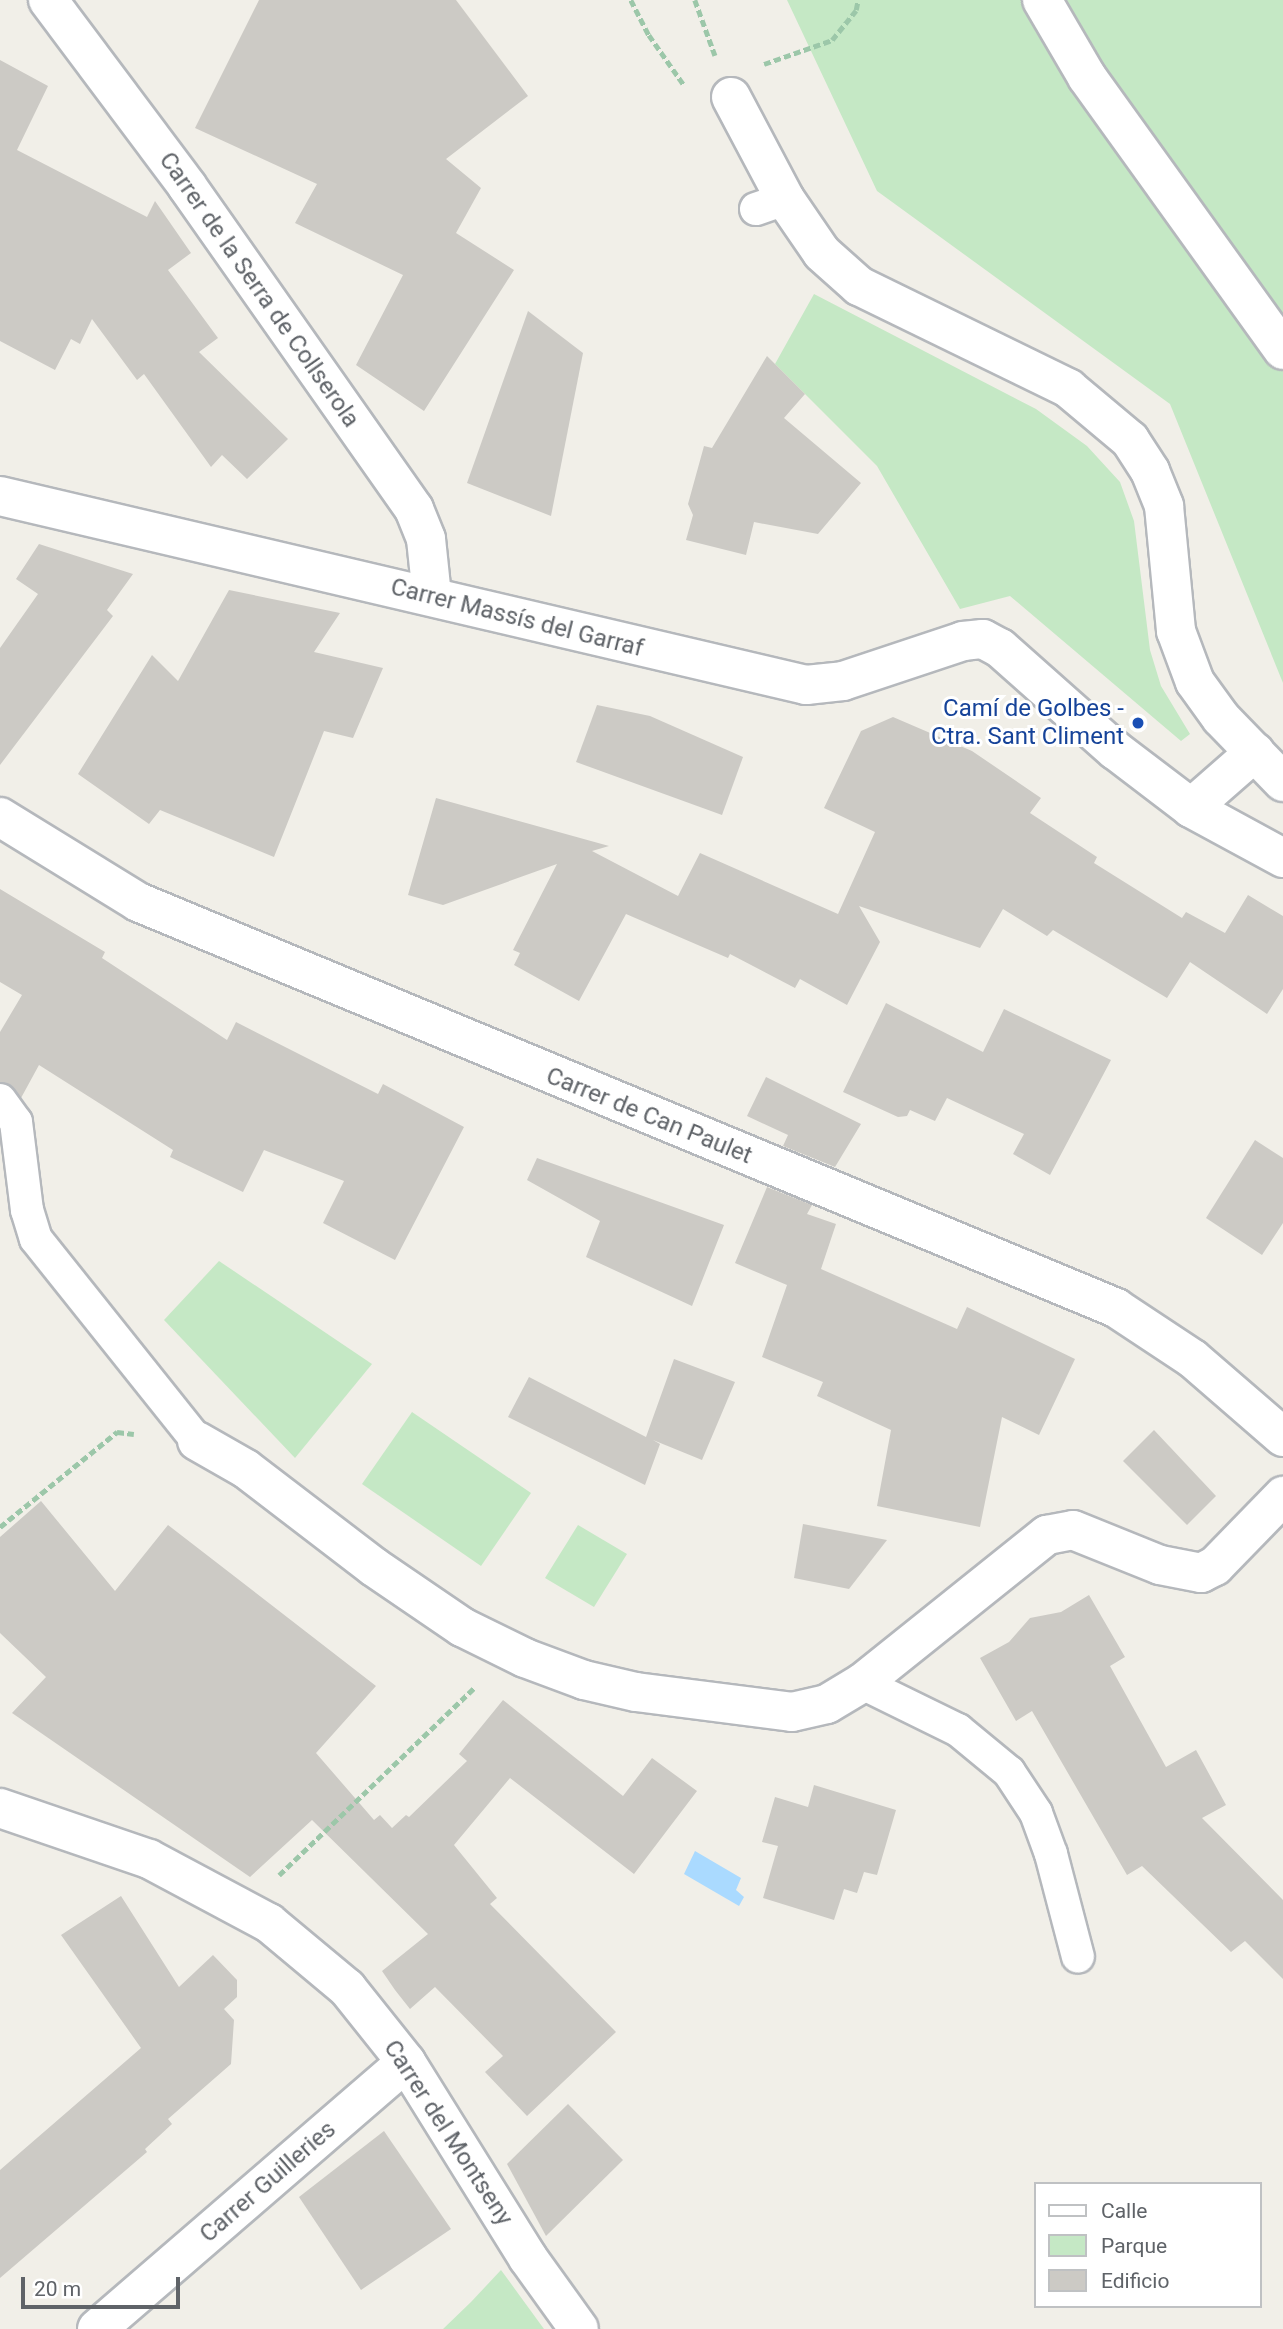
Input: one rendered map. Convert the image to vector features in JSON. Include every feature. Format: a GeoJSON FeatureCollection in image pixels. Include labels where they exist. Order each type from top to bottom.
{"type":"FeatureCollection","features":[{"type":"Feature","properties":{"kind":"street","name":"Carrer de la Serra de Collserola"},"geometry":{"type":"LineString","coordinates":[[48,0],[187,186],[414,509],[426,539],[432,596]]}},
{"type":"Feature","properties":{"kind":"street"},"geometry":{"type":"LineString","coordinates":[[1042,0],[1087,77],[1283,350]]}},
{"type":"Feature","properties":{"kind":"street"},"geometry":{"type":"LineString","coordinates":[[728,89],[771,204],[821,253],[859,286],[1068,388],[1130,440],[1150,471],[1164,506],[1176,631],[1195,682],[1283,782]]}},
{"type":"Feature","properties":{"kind":"street","name":"Carrer Massís del Garraf"},"geometry":{"type":"LineString","coordinates":[[0,496],[806,685],[843,681],[963,641],[983,639],[1023,669],[1115,750],[1191,807]]}},
{"type":"Feature","properties":{"kind":"street"},"geometry":{"type":"LineString","coordinates":[[1255,752],[1191,807],[1283,858]]}},
{"type":"Feature","properties":{"kind":"street","name":"Carrer de Can Paulet"},"geometry":{"type":"LineString","coordinates":[[0,817],[138,902],[1116,1308],[1193,1359],[1283,1437]]}},
{"type":"Feature","properties":{"kind":"street"},"geometry":{"type":"LineString","coordinates":[[197,1441],[246,1469],[374,1567],[462,1626],[525,1658],[584,1680],[636,1692],[792,1712],[827,1704],[862,1683],[1047,1535],[1073,1530],[1179,1571],[1201,1573],[1215,1566],[1283,1496]]}},
{"type":"Feature","properties":{"kind":"street","name":"Carrer del Montseny"},"geometry":{"type":"LineString","coordinates":[[0,1808],[149,1859],[269,1923],[347,1988],[407,2062],[542,2280],[579,2329]]}},
{"type":"Feature","properties":{"kind":"street","name":"Carrer Guilleries"},"geometry":{"type":"LineString","coordinates":[[97,2329],[407,2062]]}},
{"type":"Feature","properties":{"kind":"lane"},"geometry":{"type":"LineString","coordinates":[[0,1100],[16,1122],[27,1210],[36,1239],[197,1441]]}},
{"type":"Feature","properties":{"kind":"lane"},"geometry":{"type":"LineString","coordinates":[[862,1683],[958,1730],[1009,1772],[1036,1813],[1051,1854],[1078,1957]]}},
{"type":"Feature","properties":{"kind":"path"},"geometry":{"type":"LineString","coordinates":[[631,0],[649,35],[691,95],[709,105],[728,89],[695,0]]}},
{"type":"Feature","properties":{"kind":"path"},"geometry":{"type":"LineString","coordinates":[[762,65],[832,40],[856,10],[858,0]]}},
{"type":"Feature","properties":{"kind":"path"},"geometry":{"type":"LineString","coordinates":[[0,1527],[117,1432],[197,1441]]}},
{"type":"Feature","properties":{"kind":"path"},"geometry":{"type":"LineString","coordinates":[[291,1864],[457,1703]]}},
{"type":"Feature","properties":{"kind":"green space"},"geometry":{"type":"Polygon","coordinates":[[[787,0],[1283,0],[1283,683],[1170,404],[877,191],[787,0]]]}},
{"type":"Feature","properties":{"kind":"green space"},"geometry":{"type":"Polygon","coordinates":[[[814,294],[1036,409],[1087,446],[1120,482],[1134,521],[1150,650],[1161,686],[1190,734],[1181,741],[1010,596],[960,609],[877,466],[775,364],[814,294]]]}},
{"type":"Feature","properties":{"kind":"green space"},"geometry":{"type":"Polygon","coordinates":[[[219,1261],[372,1364],[295,1458],[164,1320],[219,1261]]]}},
{"type":"Feature","properties":{"kind":"green space"},"geometry":{"type":"Polygon","coordinates":[[[412,1412],[531,1493],[481,1566],[362,1484],[412,1412]]]}},
{"type":"Feature","properties":{"kind":"green space"},"geometry":{"type":"Polygon","coordinates":[[[578,1525],[627,1554],[594,1607],[545,1578],[578,1525]]]}},
{"type":"Feature","properties":{"kind":"green space"},"geometry":{"type":"Polygon","coordinates":[[[501,2270],[544,2329],[443,2329],[471,2302],[501,2270]]]}},
{"type":"Feature","properties":{"kind":"water"},"geometry":{"type":"Polygon","coordinates":[[[695,1851],[741,1878],[736,1890],[744,1897],[739,1906],[684,1874],[695,1851]]]}},
{"type":"Feature","properties":{"kind":"building"},"geometry":{"type":"Polygon","coordinates":[[[259,0],[456,0],[528,96],[446,159],[481,188],[456,233],[514,270],[424,411],[356,365],[403,275],[295,223],[317,184],[195,128],[259,0]]]}},
{"type":"Feature","properties":{"kind":"building"},"geometry":{"type":"Polygon","coordinates":[[[0,60],[48,86],[17,150],[147,217],[155,201],[191,253],[168,270],[218,338],[199,352],[288,439],[247,479],[222,455],[211,467],[144,374],[137,380],[92,319],[80,344],[71,339],[55,370],[0,341],[0,60]]]}},
{"type":"Feature","properties":{"kind":"building"},"geometry":{"type":"Polygon","coordinates":[[[528,311],[583,353],[551,516],[467,483],[528,311]]]}},
{"type":"Feature","properties":{"kind":"building"},"geometry":{"type":"Polygon","coordinates":[[[767,356],[805,394],[784,418],[861,483],[818,534],[754,522],[746,555],[686,540],[693,515],[688,504],[704,446],[712,448],[767,356]]]}},
{"type":"Feature","properties":{"kind":"building"},"geometry":{"type":"Polygon","coordinates":[[[39,544],[133,574],[107,610],[113,616],[0,765],[0,648],[38,594],[16,579],[39,544]]]}},
{"type":"Feature","properties":{"kind":"building"},"geometry":{"type":"Polygon","coordinates":[[[229,590],[340,613],[314,652],[383,668],[353,738],[324,731],[274,857],[160,810],[149,824],[78,774],[152,655],[178,681],[229,590]]]}},
{"type":"Feature","properties":{"kind":"building"},"geometry":{"type":"Polygon","coordinates":[[[597,705],[650,716],[743,757],[722,815],[576,762],[597,705]]]}},
{"type":"Feature","properties":{"kind":"building"},"geometry":{"type":"Polygon","coordinates":[[[893,717],[972,751],[1041,798],[1030,813],[1097,857],[1094,863],[1182,918],[1186,912],[1225,933],[1248,895],[1283,916],[1283,989],[1267,1014],[1190,962],[1167,998],[1053,930],[1047,936],[1003,909],[980,948],[859,906],[880,942],[847,1005],[800,979],[795,988],[730,954],[728,958],[626,914],[579,1001],[514,965],[520,953],[513,950],[557,864],[443,905],[408,895],[436,798],[609,846],[592,851],[678,896],[700,853],[838,914],[875,832],[824,808],[861,731],[893,717]]]}},
{"type":"Feature","properties":{"kind":"building"},"geometry":{"type":"Polygon","coordinates":[[[0,889],[105,952],[102,958],[227,1040],[236,1022],[378,1094],[383,1084],[464,1127],[395,1260],[323,1223],[344,1181],[264,1150],[243,1192],[170,1157],[173,1150],[39,1065],[21,1098],[8,1084],[0,1082],[0,1032],[22,995],[0,982],[0,889]]]}},
{"type":"Feature","properties":{"kind":"building"},"geometry":{"type":"Polygon","coordinates":[[[886,1003],[983,1052],[1004,1009],[1111,1060],[1050,1175],[1013,1154],[1024,1134],[947,1098],[935,1121],[910,1110],[907,1116],[898,1117],[843,1092],[886,1003]]]}},
{"type":"Feature","properties":{"kind":"building"},"geometry":{"type":"Polygon","coordinates":[[[766,1077],[861,1124],[835,1167],[783,1146],[788,1135],[747,1116],[766,1077]]]}},
{"type":"Feature","properties":{"kind":"building"},"geometry":{"type":"Polygon","coordinates":[[[1255,1140],[1283,1158],[1283,1223],[1262,1255],[1206,1218],[1255,1140]]]}},
{"type":"Feature","properties":{"kind":"building"},"geometry":{"type":"Polygon","coordinates":[[[537,1158],[724,1225],[692,1306],[586,1257],[600,1221],[527,1180],[537,1158]]]}},
{"type":"Feature","properties":{"kind":"building"},"geometry":{"type":"Polygon","coordinates":[[[767,1187],[812,1205],[807,1214],[836,1224],[821,1269],[957,1329],[967,1307],[1075,1359],[1039,1435],[1002,1417],[980,1527],[877,1506],[891,1430],[817,1396],[823,1382],[762,1357],[787,1285],[735,1263],[767,1187]]]}},
{"type":"Feature","properties":{"kind":"building"},"geometry":{"type":"Polygon","coordinates":[[[674,1359],[735,1382],[702,1460],[653,1440],[660,1444],[645,1485],[508,1417],[529,1377],[646,1437],[674,1359]]]}},
{"type":"Feature","properties":{"kind":"building"},"geometry":{"type":"Polygon","coordinates":[[[1154,1430],[1216,1496],[1187,1525],[1123,1461],[1154,1430]]]}},
{"type":"Feature","properties":{"kind":"building"},"geometry":{"type":"Polygon","coordinates":[[[41,1501],[115,1591],[168,1525],[376,1686],[316,1753],[374,1820],[380,1815],[392,1828],[406,1815],[409,1817],[467,1761],[459,1754],[503,1700],[623,1796],[652,1758],[697,1791],[634,1874],[510,1778],[454,1845],[497,1898],[490,1904],[616,2032],[527,2116],[485,2072],[503,2056],[435,1987],[410,2009],[395,1990],[382,1971],[428,1934],[312,1820],[250,1877],[12,1713],[46,1677],[0,1633],[0,1537],[41,1501]]]}},
{"type":"Feature","properties":{"kind":"building"},"geometry":{"type":"Polygon","coordinates":[[[803,1524],[887,1540],[849,1589],[794,1578],[803,1524]]]}},
{"type":"Feature","properties":{"kind":"building"},"geometry":{"type":"Polygon","coordinates":[[[1089,1595],[1125,1657],[1110,1666],[1166,1767],[1196,1750],[1226,1805],[1202,1818],[1283,1900],[1283,1979],[1245,1941],[1231,1952],[1142,1866],[1127,1875],[1032,1711],[1016,1721],[980,1658],[1009,1642],[1030,1618],[1061,1612],[1089,1595]]]}},
{"type":"Feature","properties":{"kind":"building"},"geometry":{"type":"Polygon","coordinates":[[[814,1785],[896,1810],[877,1875],[864,1872],[857,1893],[844,1889],[834,1920],[763,1898],[778,1846],[762,1842],[775,1797],[808,1807],[814,1785]]]}},
{"type":"Feature","properties":{"kind":"building"},"geometry":{"type":"Polygon","coordinates":[[[121,1896],[179,1987],[213,1955],[237,1980],[237,1997],[224,2009],[234,2020],[231,2064],[168,2119],[172,2124],[145,2149],[147,2152],[0,2278],[0,2170],[141,2048],[61,1935],[121,1896]]]}},
{"type":"Feature","properties":{"kind":"building"},"geometry":{"type":"Polygon","coordinates":[[[568,2104],[623,2160],[546,2236],[507,2164],[568,2104]]]}},
{"type":"Feature","properties":{"kind":"building"},"geometry":{"type":"Polygon","coordinates":[[[384,2131],[451,2229],[361,2290],[299,2197],[384,2131]]]}},
{"type":"Feature","properties":{"kind":"place","name":"Camí de Golbes - Ctra. Sant Climent"},"geometry":{"type":"Point","coordinates":[1138,723]}}]}
